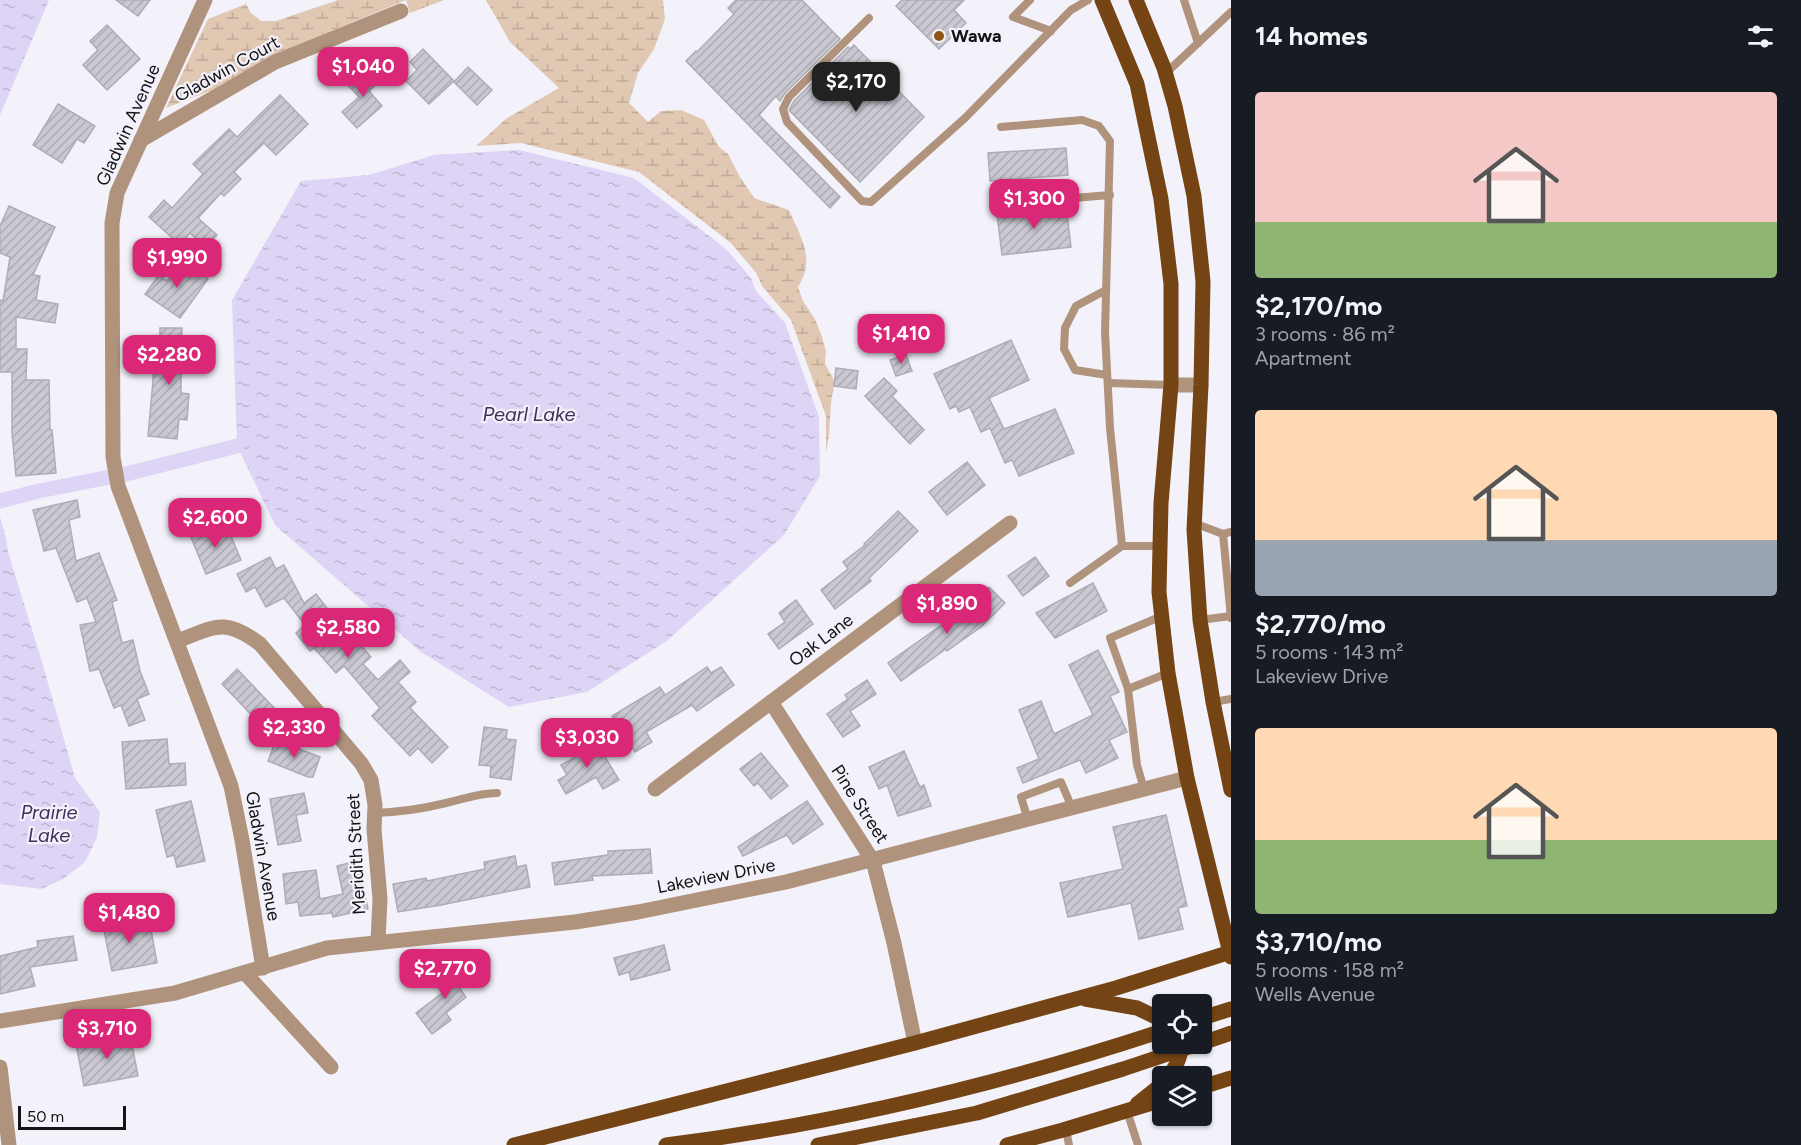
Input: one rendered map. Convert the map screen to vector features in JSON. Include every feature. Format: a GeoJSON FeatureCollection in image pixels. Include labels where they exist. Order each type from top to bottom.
{"type":"FeatureCollection","features":[{"type":"Feature","properties":{"kind":"main road"},"geometry":{"type":"LineString","coordinates":[[514,1145],[915,1043],[1231,954],[1187,778],[1168,673],[1159,592],[1161,503],[1171,385],[1171,284],[1161,199],[1137,84],[1102,0]]}},
{"type":"Feature","properties":{"kind":"main road"},"geometry":{"type":"LineString","coordinates":[[1136,0],[1175,106],[1194,195],[1203,281],[1201,385],[1194,523],[1200,620],[1213,702],[1231,790]]}},
{"type":"Feature","properties":{"kind":"main road"},"geometry":{"type":"LineString","coordinates":[[1080,998],[1137,1008],[1152,1015]]}},
{"type":"Feature","properties":{"kind":"main road"},"geometry":{"type":"LineString","coordinates":[[1212,1015],[1231,1008]]}},
{"type":"Feature","properties":{"kind":"main road"},"geometry":{"type":"LineString","coordinates":[[1212,1039],[1231,1033]]}},
{"type":"Feature","properties":{"kind":"main road"},"geometry":{"type":"LineString","coordinates":[[666,1145],[717,1139],[809,1123],[927,1099],[1115,1047],[1152,1034]]}},
{"type":"Feature","properties":{"kind":"main road"},"geometry":{"type":"LineString","coordinates":[[818,1145],[977,1113],[1167,1054]]}},
{"type":"Feature","properties":{"kind":"main road"},"geometry":{"type":"LineString","coordinates":[[1212,1084],[1231,1078]]}},
{"type":"Feature","properties":{"kind":"main road"},"geometry":{"type":"LineString","coordinates":[[1127,1111],[1152,1092]]}},
{"type":"Feature","properties":{"kind":"main road"},"geometry":{"type":"LineString","coordinates":[[1013,1144],[1152,1103]]}},
{"type":"Feature","properties":{"kind":"street","name":"Gladwin Avenue"},"geometry":{"type":"LineString","coordinates":[[205,0],[117,193],[112,223],[113,457],[118,486],[231,786],[263,968]]}},
{"type":"Feature","properties":{"kind":"street","name":"Gladwin Court"},"geometry":{"type":"LineString","coordinates":[[141,140],[275,62],[401,10]]}},
{"type":"Feature","properties":{"kind":"street"},"geometry":{"type":"LineString","coordinates":[[1171,385],[1201,385]]}},
{"type":"Feature","properties":{"kind":"street","name":"Oak Lane"},"geometry":{"type":"LineString","coordinates":[[655,789],[1010,523]]}},
{"type":"Feature","properties":{"kind":"street","name":"Meridith Street"},"geometry":{"type":"LineString","coordinates":[[177,641],[215,627],[230,626],[243,631],[260,644],[361,763],[371,780],[375,813],[374,829],[380,899],[378,941]]}},
{"type":"Feature","properties":{"kind":"street","name":"Pine Street"},"geometry":{"type":"LineString","coordinates":[[771,702],[873,861],[894,943],[915,1043]]}},
{"type":"Feature","properties":{"kind":"street","name":"Lakeview Drive"},"geometry":{"type":"LineString","coordinates":[[0,1021],[175,993],[327,948],[575,922],[638,912],[786,882],[1187,778]]}},
{"type":"Feature","properties":{"kind":"street"},"geometry":{"type":"LineString","coordinates":[[245,974],[331,1067]]}},
{"type":"Feature","properties":{"kind":"street"},"geometry":{"type":"LineString","coordinates":[[0,1067],[9,1145]]}},
{"type":"Feature","properties":{"kind":"lane"},"geometry":{"type":"LineString","coordinates":[[1030,0],[1013,17],[1051,31]]}},
{"type":"Feature","properties":{"kind":"lane"},"geometry":{"type":"LineString","coordinates":[[869,18],[789,97],[783,109],[786,122],[862,201],[871,202],[965,118],[1071,10],[1088,0]]}},
{"type":"Feature","properties":{"kind":"lane"},"geometry":{"type":"LineString","coordinates":[[1184,0],[1198,43]]}},
{"type":"Feature","properties":{"kind":"lane"},"geometry":{"type":"LineString","coordinates":[[1165,74],[1231,12]]}},
{"type":"Feature","properties":{"kind":"lane"},"geometry":{"type":"LineString","coordinates":[[1001,127],[1082,120],[1099,126],[1110,141],[1104,332],[1122,546]]}},
{"type":"Feature","properties":{"kind":"lane"},"geometry":{"type":"LineString","coordinates":[[1001,204],[1110,195]]}},
{"type":"Feature","properties":{"kind":"lane"},"geometry":{"type":"LineString","coordinates":[[1106,290],[1076,306],[1065,328],[1064,349],[1075,370],[1107,379],[1171,385]]}},
{"type":"Feature","properties":{"kind":"lane"},"geometry":{"type":"LineString","coordinates":[[1194,523],[1227,533],[1231,617],[1200,620]]}},
{"type":"Feature","properties":{"kind":"lane"},"geometry":{"type":"LineString","coordinates":[[1070,583],[1122,546],[1160,546]]}},
{"type":"Feature","properties":{"kind":"lane"},"geometry":{"type":"LineString","coordinates":[[1144,789],[1137,765],[1128,689],[1110,638],[1162,616]]}},
{"type":"Feature","properties":{"kind":"lane"},"geometry":{"type":"LineString","coordinates":[[1128,689],[1168,673]]}},
{"type":"Feature","properties":{"kind":"lane"},"geometry":{"type":"LineString","coordinates":[[1213,702],[1231,699]]}},
{"type":"Feature","properties":{"kind":"lane"},"geometry":{"type":"LineString","coordinates":[[1028,820],[1021,796],[1061,782],[1072,808]]}},
{"type":"Feature","properties":{"kind":"lane"},"geometry":{"type":"LineString","coordinates":[[375,813],[401,812],[480,793],[497,793]]}},
{"type":"Feature","properties":{"kind":"lane"},"geometry":{"type":"LineString","coordinates":[[1127,1111],[1138,1145]]}},
{"type":"Feature","properties":{"kind":"lane"},"geometry":{"type":"LineString","coordinates":[[1066,1129],[1069,1145]]}},
{"type":"Feature","properties":{"kind":"green space"},"geometry":{"type":"Polygon","coordinates":[[[338,0],[406,0],[273,55],[210,91],[166,108],[208,19],[246,4],[251,13],[261,21],[276,21],[338,0]]]}},
{"type":"Feature","properties":{"kind":"green space"},"geometry":{"type":"Polygon","coordinates":[[[406,0],[444,0],[410,13],[406,0]]]}},
{"type":"Feature","properties":{"kind":"green space"},"geometry":{"type":"Polygon","coordinates":[[[486,0],[663,0],[665,19],[654,49],[638,73],[629,103],[648,122],[661,111],[681,110],[704,120],[719,147],[728,154],[754,198],[789,210],[805,248],[806,267],[798,287],[821,334],[826,351],[825,364],[835,382],[826,452],[826,416],[791,320],[762,286],[757,274],[731,243],[639,172],[521,143],[476,146],[507,118],[559,88],[510,42],[486,0]]]}},
{"type":"Feature","properties":{"kind":"water"},"geometry":{"type":"Polygon","coordinates":[[[0,0],[49,0],[0,115],[0,0]]]}},
{"type":"Feature","properties":{"kind":"water","name":"Pearl Lake"},"geometry":{"type":"Polygon","coordinates":[[[519,150],[634,178],[726,249],[751,278],[756,291],[785,323],[819,417],[820,476],[784,535],[668,640],[587,692],[509,707],[421,652],[275,525],[237,446],[232,300],[301,181],[369,175],[434,155],[519,150]]]}},
{"type":"Feature","properties":{"kind":"water","name":"Prairie Lake"},"geometry":{"type":"Polygon","coordinates":[[[0,517],[8,552],[75,778],[100,812],[97,837],[85,862],[63,879],[41,889],[0,884],[0,517]]]}},
{"type":"Feature","properties":{"kind":"building"},"geometry":{"type":"Polygon","coordinates":[[[116,0],[150,0],[138,16],[116,0]]]}},
{"type":"Feature","properties":{"kind":"building"},"geometry":{"type":"Polygon","coordinates":[[[736,0],[802,0],[840,39],[785,93],[780,101],[776,96],[759,115],[840,197],[830,208],[686,61],[734,14],[728,8],[736,0]]]}},
{"type":"Feature","properties":{"kind":"building","name":"Wawa"},"geometry":{"type":"Polygon","coordinates":[[[902,0],[964,0],[954,10],[966,23],[939,49],[896,6],[902,0]]]}},
{"type":"Feature","properties":{"kind":"building"},"geometry":{"type":"Polygon","coordinates":[[[107,25],[140,59],[107,90],[83,65],[98,50],[90,41],[107,25]]]}},
{"type":"Feature","properties":{"kind":"building"},"geometry":{"type":"Polygon","coordinates":[[[854,45],[924,117],[860,182],[789,110],[794,101],[848,47],[850,49],[854,45]]]}},
{"type":"Feature","properties":{"kind":"building"},"geometry":{"type":"Polygon","coordinates":[[[423,49],[454,81],[429,104],[406,81],[417,70],[410,62],[423,49]]]}},
{"type":"Feature","properties":{"kind":"building"},"geometry":{"type":"Polygon","coordinates":[[[366,66],[380,81],[369,91],[382,106],[357,128],[342,112],[359,97],[347,84],[366,66]]]}},
{"type":"Feature","properties":{"kind":"building"},"geometry":{"type":"Polygon","coordinates":[[[468,67],[492,90],[477,105],[454,82],[468,67]]]}},
{"type":"Feature","properties":{"kind":"building"},"geometry":{"type":"Polygon","coordinates":[[[280,95],[308,124],[276,155],[264,143],[234,172],[241,179],[224,196],[221,193],[198,218],[217,235],[206,248],[190,233],[180,245],[149,217],[164,200],[172,208],[203,174],[193,164],[229,129],[237,137],[280,95]]]}},
{"type":"Feature","properties":{"kind":"building"},"geometry":{"type":"Polygon","coordinates":[[[58,104],[95,126],[84,143],[77,139],[62,163],[33,145],[58,104]]]}},
{"type":"Feature","properties":{"kind":"building"},"geometry":{"type":"Polygon","coordinates":[[[1066,148],[1068,175],[990,181],[988,153],[1066,148]]]}},
{"type":"Feature","properties":{"kind":"building"},"geometry":{"type":"Polygon","coordinates":[[[9,206],[55,227],[33,275],[40,276],[36,300],[58,304],[55,323],[16,317],[16,349],[27,349],[26,380],[49,380],[50,430],[52,430],[56,473],[16,476],[12,433],[12,372],[0,372],[0,300],[3,301],[10,257],[0,253],[0,226],[9,206]]]}},
{"type":"Feature","properties":{"kind":"building"},"geometry":{"type":"Polygon","coordinates":[[[1066,206],[1071,247],[1002,255],[997,214],[1066,206]]]}},
{"type":"Feature","properties":{"kind":"building"},"geometry":{"type":"Polygon","coordinates":[[[181,261],[208,279],[180,318],[145,294],[159,275],[167,281],[181,261]]]}},
{"type":"Feature","properties":{"kind":"building"},"geometry":{"type":"Polygon","coordinates":[[[160,328],[182,328],[181,349],[191,349],[191,368],[181,368],[181,393],[189,394],[187,420],[179,419],[177,439],[148,436],[153,356],[160,356],[160,328]]]}},
{"type":"Feature","properties":{"kind":"building"},"geometry":{"type":"Polygon","coordinates":[[[1011,340],[1029,380],[989,398],[1004,429],[1055,409],[1074,453],[1019,476],[1012,460],[1005,463],[990,428],[981,432],[970,407],[959,412],[956,406],[950,409],[934,374],[1011,340]]]}},
{"type":"Feature","properties":{"kind":"building"},"geometry":{"type":"Polygon","coordinates":[[[906,355],[912,371],[896,376],[890,360],[906,355]]]}},
{"type":"Feature","properties":{"kind":"building"},"geometry":{"type":"Polygon","coordinates":[[[836,368],[858,371],[856,389],[834,386],[836,368]]]}},
{"type":"Feature","properties":{"kind":"building"},"geometry":{"type":"Polygon","coordinates":[[[884,378],[897,391],[892,396],[924,430],[910,444],[865,396],[884,378]]]}},
{"type":"Feature","properties":{"kind":"building"},"geometry":{"type":"Polygon","coordinates":[[[967,462],[985,485],[947,515],[929,492],[967,462]]]}},
{"type":"Feature","properties":{"kind":"building"},"geometry":{"type":"Polygon","coordinates":[[[77,500],[80,517],[69,520],[76,561],[99,553],[117,600],[112,602],[122,643],[133,640],[140,671],[149,694],[137,699],[145,720],[129,726],[121,705],[114,708],[99,669],[90,671],[80,625],[96,622],[87,598],[77,602],[56,548],[44,551],[33,510],[77,500]]]}},
{"type":"Feature","properties":{"kind":"building"},"geometry":{"type":"Polygon","coordinates":[[[898,511],[918,531],[869,578],[871,581],[835,609],[821,590],[848,569],[843,562],[865,545],[898,511]]]}},
{"type":"Feature","properties":{"kind":"building"},"geometry":{"type":"Polygon","coordinates":[[[215,524],[219,533],[228,529],[241,560],[206,574],[190,535],[215,524]]]}},
{"type":"Feature","properties":{"kind":"building"},"geometry":{"type":"Polygon","coordinates":[[[270,557],[276,569],[284,565],[304,603],[316,594],[347,634],[349,632],[371,657],[363,664],[378,680],[400,660],[410,672],[398,682],[416,702],[410,708],[448,747],[432,763],[418,748],[410,756],[372,716],[380,708],[344,666],[336,673],[314,648],[310,651],[296,633],[305,625],[284,598],[266,607],[255,587],[246,592],[237,574],[270,557]]]}},
{"type":"Feature","properties":{"kind":"building"},"geometry":{"type":"Polygon","coordinates":[[[1035,557],[1049,576],[1023,596],[1008,576],[1035,557]]]}},
{"type":"Feature","properties":{"kind":"building"},"geometry":{"type":"Polygon","coordinates":[[[1093,583],[1107,611],[1055,638],[1036,613],[1093,583]]]}},
{"type":"Feature","properties":{"kind":"building"},"geometry":{"type":"Polygon","coordinates":[[[989,587],[1005,603],[981,627],[901,681],[888,663],[957,614],[959,617],[989,587]]]}},
{"type":"Feature","properties":{"kind":"building"},"geometry":{"type":"Polygon","coordinates":[[[796,600],[813,624],[779,649],[768,634],[785,622],[779,613],[796,600]]]}},
{"type":"Feature","properties":{"kind":"building"},"geometry":{"type":"Polygon","coordinates":[[[1098,650],[1119,692],[1110,696],[1127,732],[1109,740],[1118,758],[1086,773],[1080,760],[1023,783],[1017,768],[1039,759],[1019,710],[1041,701],[1054,734],[1093,715],[1069,665],[1098,650]]]}},
{"type":"Feature","properties":{"kind":"building"},"geometry":{"type":"Polygon","coordinates":[[[707,667],[711,673],[721,667],[734,685],[697,711],[692,705],[646,732],[652,742],[635,752],[612,716],[660,687],[665,695],[707,667]]]}},
{"type":"Feature","properties":{"kind":"building"},"geometry":{"type":"Polygon","coordinates":[[[237,669],[278,712],[263,727],[222,684],[237,669]]]}},
{"type":"Feature","properties":{"kind":"building"},"geometry":{"type":"Polygon","coordinates":[[[867,680],[876,694],[850,711],[860,726],[843,737],[827,714],[848,699],[845,695],[867,680]]]}},
{"type":"Feature","properties":{"kind":"building"},"geometry":{"type":"Polygon","coordinates":[[[484,727],[507,730],[506,739],[516,740],[511,780],[490,777],[491,766],[479,765],[484,727]]]}},
{"type":"Feature","properties":{"kind":"building"},"geometry":{"type":"Polygon","coordinates":[[[167,739],[169,764],[185,763],[186,785],[126,789],[122,742],[167,739]]]}},
{"type":"Feature","properties":{"kind":"building"},"geometry":{"type":"Polygon","coordinates":[[[276,740],[320,757],[313,777],[268,761],[276,740]]]}},
{"type":"Feature","properties":{"kind":"building"},"geometry":{"type":"Polygon","coordinates":[[[583,741],[590,752],[599,747],[619,780],[603,789],[596,777],[566,794],[558,780],[567,775],[561,765],[574,758],[569,749],[583,741]]]}},
{"type":"Feature","properties":{"kind":"building"},"geometry":{"type":"Polygon","coordinates":[[[904,751],[920,787],[924,785],[931,806],[898,816],[887,785],[879,789],[869,767],[904,751]]]}},
{"type":"Feature","properties":{"kind":"building"},"geometry":{"type":"Polygon","coordinates":[[[761,753],[788,786],[771,799],[758,783],[754,786],[740,769],[761,753]]]}},
{"type":"Feature","properties":{"kind":"building"},"geometry":{"type":"Polygon","coordinates":[[[304,793],[308,813],[296,815],[301,841],[278,845],[270,799],[304,793]]]}},
{"type":"Feature","properties":{"kind":"building"},"geometry":{"type":"Polygon","coordinates":[[[191,801],[205,861],[177,867],[174,855],[167,857],[156,810],[191,801]]]}},
{"type":"Feature","properties":{"kind":"building"},"geometry":{"type":"Polygon","coordinates":[[[807,801],[823,824],[793,844],[787,835],[743,856],[738,847],[807,801]]]}},
{"type":"Feature","properties":{"kind":"building"},"geometry":{"type":"Polygon","coordinates":[[[1166,815],[1187,906],[1178,908],[1183,929],[1139,939],[1131,903],[1068,917],[1060,883],[1123,869],[1113,827],[1166,815]]]}},
{"type":"Feature","properties":{"kind":"building"},"geometry":{"type":"Polygon","coordinates":[[[650,849],[652,873],[592,876],[593,880],[555,885],[552,863],[608,855],[608,851],[650,849]]]}},
{"type":"Feature","properties":{"kind":"building"},"geometry":{"type":"Polygon","coordinates":[[[515,856],[517,867],[526,865],[530,887],[398,912],[393,884],[426,878],[427,881],[485,869],[484,862],[515,856]]]}},
{"type":"Feature","properties":{"kind":"building"},"geometry":{"type":"Polygon","coordinates":[[[357,861],[368,909],[333,917],[332,913],[300,916],[298,902],[286,904],[283,874],[316,870],[320,899],[343,894],[337,866],[357,861]]]}},
{"type":"Feature","properties":{"kind":"building"},"geometry":{"type":"Polygon","coordinates":[[[128,915],[130,928],[150,924],[157,963],[112,971],[102,920],[128,915]]]}},
{"type":"Feature","properties":{"kind":"building"},"geometry":{"type":"Polygon","coordinates":[[[73,936],[77,960],[30,967],[35,986],[0,994],[0,956],[38,947],[37,941],[73,936]]]}},
{"type":"Feature","properties":{"kind":"building"},"geometry":{"type":"Polygon","coordinates":[[[664,945],[670,970],[631,980],[629,972],[619,975],[614,958],[664,945]]]}},
{"type":"Feature","properties":{"kind":"building"},"geometry":{"type":"Polygon","coordinates":[[[460,962],[471,977],[458,986],[466,997],[446,1013],[451,1020],[432,1034],[416,1013],[449,988],[441,976],[460,962]]]}},
{"type":"Feature","properties":{"kind":"building"},"geometry":{"type":"Polygon","coordinates":[[[130,1035],[138,1076],[84,1086],[76,1044],[130,1035]]]}},
{"type":"Feature","properties":{"kind":"waterway"},"geometry":{"type":"LineString","coordinates":[[0,501],[130,473],[237,446]]}},
{"type":"Feature","properties":{"kind":"place","name":"Wawa"},"geometry":{"type":"Point","coordinates":[939,36]}}]}
